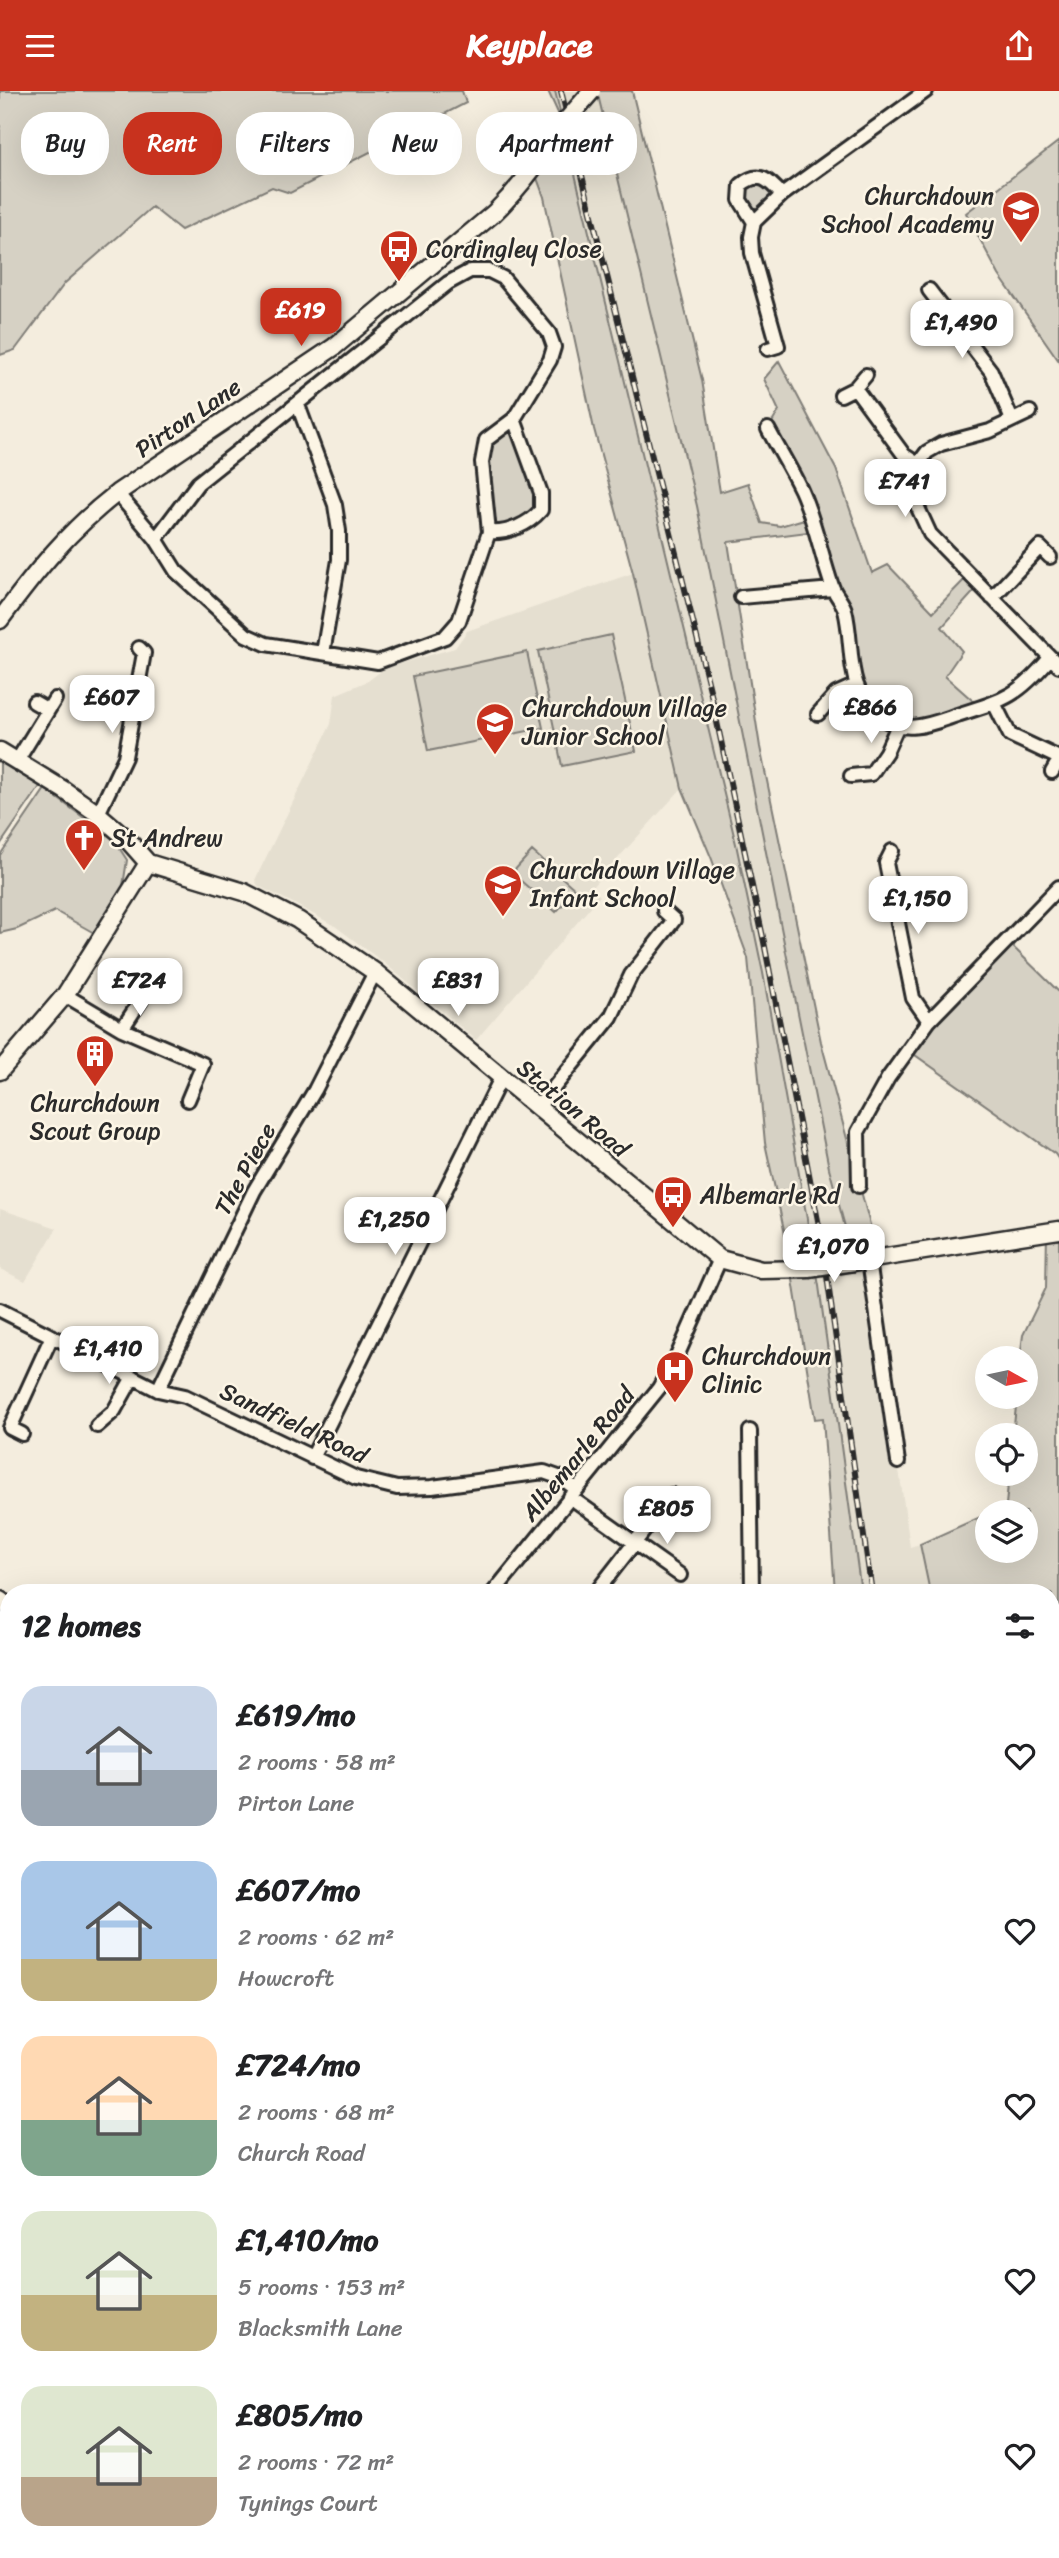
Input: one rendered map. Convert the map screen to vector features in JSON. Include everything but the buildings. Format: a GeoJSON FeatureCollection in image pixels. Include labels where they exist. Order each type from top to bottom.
{"type":"FeatureCollection","features":[{"type":"Feature","properties":{"kind":"street","name":"Pirton Lane"},"geometry":{"type":"LineString","coordinates":[[0,620],[61,542],[89,515],[117,493],[334,347],[382,309],[517,191],[534,170],[563,124],[592,91]]}},
{"type":"Feature","properties":{"kind":"street"},"geometry":{"type":"LineString","coordinates":[[768,349],[778,346],[752,253],[754,222],[782,195],[926,91]]}},
{"type":"Feature","properties":{"kind":"street"},"geometry":{"type":"LineString","coordinates":[[754,222],[740,200],[741,185],[749,178],[762,177],[782,195]]}},
{"type":"Feature","properties":{"kind":"street"},"geometry":{"type":"LineString","coordinates":[[117,493],[156,539],[176,572],[246,635],[266,644],[377,662],[445,637],[459,621],[489,533],[482,462],[486,440],[514,419],[550,360],[554,347],[549,333],[503,278],[489,271],[470,271],[448,283],[198,483],[156,539]]}},
{"type":"Feature","properties":{"kind":"street"},"geometry":{"type":"LineString","coordinates":[[929,290],[991,371],[1012,420]]}},
{"type":"Feature","properties":{"kind":"street"},"geometry":{"type":"LineString","coordinates":[[841,395],[855,389],[866,375]]}},
{"type":"Feature","properties":{"kind":"street"},"geometry":{"type":"LineString","coordinates":[[855,389],[904,455],[918,464]]}},
{"type":"Feature","properties":{"kind":"street"},"geometry":{"type":"LineString","coordinates":[[298,405],[335,505],[339,531],[339,560],[323,653]]}},
{"type":"Feature","properties":{"kind":"street"},"geometry":{"type":"LineString","coordinates":[[768,429],[801,490],[833,589],[845,608],[856,685],[868,704],[883,719],[898,725],[920,727],[994,703],[1017,692],[1054,662],[930,534],[914,497],[912,479],[927,452],[941,444],[990,431],[1030,412]]}},
{"type":"Feature","properties":{"kind":"street"},"geometry":{"type":"LineString","coordinates":[[489,533],[501,534],[533,520],[541,510],[541,493],[514,419]]}},
{"type":"Feature","properties":{"kind":"street"},"geometry":{"type":"LineString","coordinates":[[992,598],[1040,547],[1050,557]]}},
{"type":"Feature","properties":{"kind":"street"},"geometry":{"type":"LineString","coordinates":[[741,597],[833,589]]}},
{"type":"Feature","properties":{"kind":"street"},"geometry":{"type":"LineString","coordinates":[[98,814],[125,757],[147,651]]}},
{"type":"Feature","properties":{"kind":"street"},"geometry":{"type":"LineString","coordinates":[[818,714],[836,694],[856,685]]}},
{"type":"Feature","properties":{"kind":"street"},"geometry":{"type":"LineString","coordinates":[[16,761],[51,704],[34,702]]}},
{"type":"Feature","properties":{"kind":"street"},"geometry":{"type":"LineString","coordinates":[[994,703],[1010,734],[1059,759],[1052,772]]}},
{"type":"Feature","properties":{"kind":"street"},"geometry":{"type":"LineString","coordinates":[[851,776],[871,774],[886,753],[898,725]]}},
{"type":"Feature","properties":{"kind":"street"},"geometry":{"type":"LineString","coordinates":[[0,751],[98,814],[125,837],[148,863],[65,995],[0,1071]]}},
{"type":"Feature","properties":{"kind":"street"},"geometry":{"type":"LineString","coordinates":[[892,851],[886,863],[913,998],[929,1021]]}},
{"type":"Feature","properties":{"kind":"street","name":"Station Road"},"geometry":{"type":"LineString","coordinates":[[148,863],[244,892],[298,920],[375,972],[720,1259],[761,1270],[809,1269],[1059,1230]]}},
{"type":"Feature","properties":{"kind":"street"},"geometry":{"type":"LineString","coordinates":[[859,1186],[859,1132],[888,1077],[929,1021],[1059,887]]}},
{"type":"Feature","properties":{"kind":"street"},"geometry":{"type":"LineString","coordinates":[[538,1108],[611,1017],[631,975],[674,920],[664,911]]}},
{"type":"Feature","properties":{"kind":"street","name":"The Piece"},"geometry":{"type":"LineString","coordinates":[[158,1390],[254,1191],[315,1090],[375,972]]}},
{"type":"Feature","properties":{"kind":"street"},"geometry":{"type":"LineString","coordinates":[[65,995],[122,1029],[203,1064],[188,1100]]}},
{"type":"Feature","properties":{"kind":"street"},"geometry":{"type":"LineString","coordinates":[[122,1029],[141,1000]]}},
{"type":"Feature","properties":{"kind":"street"},"geometry":{"type":"LineString","coordinates":[[312,1458],[501,1078]]}},
{"type":"Feature","properties":{"kind":"street","name":"Albemarle Road"},"geometry":{"type":"LineString","coordinates":[[500,1584],[659,1388],[678,1354],[720,1259]]}},
{"type":"Feature","properties":{"kind":"street"},"geometry":{"type":"LineString","coordinates":[[861,1261],[898,1461]]}},
{"type":"Feature","properties":{"kind":"street","name":"Sandfield Road"},"geometry":{"type":"LineString","coordinates":[[0,1310],[158,1390],[185,1396],[356,1478],[397,1488],[432,1487],[544,1472],[561,1478],[573,1493],[636,1544],[680,1575]]}},
{"type":"Feature","properties":{"kind":"street"},"geometry":{"type":"LineString","coordinates":[[11,1428],[52,1336]]}},
{"type":"Feature","properties":{"kind":"street"},"geometry":{"type":"LineString","coordinates":[[97,1426],[114,1411],[133,1377]]}},
{"type":"Feature","properties":{"kind":"street"},"geometry":{"type":"LineString","coordinates":[[750,1431],[752,1584]]}},
{"type":"Feature","properties":{"kind":"street"},"geometry":{"type":"LineString","coordinates":[[603,1584],[672,1495]]}},
{"type":"Feature","properties":{"kind":"shaded area"},"geometry":{"type":"Polygon","coordinates":[[[0,91],[462,91],[466,103],[448,112],[368,112],[368,153],[354,160],[354,112],[236,112],[236,175],[325,175],[290,193],[272,187],[181,230],[152,207],[65,283],[15,350],[0,355],[0,91]]]}},
{"type":"Feature","properties":{"kind":"shaded area"},"geometry":{"type":"Polygon","coordinates":[[[548,91],[555,91],[560,112],[558,112],[548,91]]]}},
{"type":"Feature","properties":{"kind":"shaded area"},"geometry":{"type":"Polygon","coordinates":[[[555,91],[597,91],[602,112],[560,112],[555,91]]]}},
{"type":"Feature","properties":{"kind":"shaded area"},"geometry":{"type":"Polygon","coordinates":[[[597,91],[632,91],[702,380],[720,492],[748,483],[762,523],[780,526],[811,517],[768,429],[779,411],[764,379],[779,361],[836,469],[872,573],[888,565],[933,612],[969,575],[979,586],[942,627],[962,651],[945,676],[981,708],[898,725],[856,685],[844,608],[815,531],[728,542],[760,747],[821,1042],[879,1258],[869,1260],[848,1238],[829,1168],[697,506],[617,175],[637,175],[637,112],[602,112],[597,91]]]}},
{"type":"Feature","properties":{"kind":"shaded area","name":"Churchdown School Academy"},"geometry":{"type":"Polygon","coordinates":[[[1059,141],[1059,361],[999,275],[966,213],[1059,141]]]}},
{"type":"Feature","properties":{"kind":"shaded area"},"geometry":{"type":"Polygon","coordinates":[[[536,175],[575,175],[736,844],[763,973],[819,1286],[860,1584],[834,1584],[823,1418],[815,1419],[788,1248],[765,1143],[748,958],[682,788],[633,573],[594,429],[544,197],[536,175]]]}},
{"type":"Feature","properties":{"kind":"shaded area"},"geometry":{"type":"Polygon","coordinates":[[[575,175],[618,175],[639,256],[697,506],[829,1168],[848,1238],[869,1260],[910,1547],[920,1544],[928,1584],[860,1584],[763,973],[736,844],[575,175]]]}},
{"type":"Feature","properties":{"kind":"shaded area"},"geometry":{"type":"Polygon","coordinates":[[[749,178],[782,195],[754,222],[741,185],[749,178]]]}},
{"type":"Feature","properties":{"kind":"shaded area"},"geometry":{"type":"Polygon","coordinates":[[[514,419],[541,493],[533,520],[489,532],[486,440],[514,419]]]}},
{"type":"Feature","properties":{"kind":"shaded area","name":"Churchdown Village Junior School"},"geometry":{"type":"Polygon","coordinates":[[[633,573],[682,788],[591,888],[600,896],[476,1040],[383,962],[335,926],[258,886],[255,880],[331,724],[335,695],[368,681],[385,668],[455,648],[467,631],[633,573]]]}},
{"type":"Feature","properties":{"kind":"shaded area"},"geometry":{"type":"Polygon","coordinates":[[[611,635],[636,751],[562,766],[538,651],[611,635]]]}},
{"type":"Feature","properties":{"kind":"shaded area"},"geometry":{"type":"Polygon","coordinates":[[[527,652],[543,728],[428,751],[413,676],[527,652]]]}},
{"type":"Feature","properties":{"kind":"shaded area"},"geometry":{"type":"Polygon","coordinates":[[[0,755],[41,785],[0,845],[0,755]]]}},
{"type":"Feature","properties":{"kind":"shaded area"},"geometry":{"type":"Polygon","coordinates":[[[45,789],[114,840],[127,860],[123,886],[96,934],[55,911],[17,929],[0,933],[0,855],[45,789]]]}},
{"type":"Feature","properties":{"kind":"shaded area"},"geometry":{"type":"Polygon","coordinates":[[[532,851],[576,890],[556,912],[512,873],[532,851]]]}},
{"type":"Feature","properties":{"kind":"shaded area"},"geometry":{"type":"Polygon","coordinates":[[[1007,941],[1059,992],[1059,1160],[1055,1154],[908,1050],[1007,941]]]}},
{"type":"Feature","properties":{"kind":"shaded area"},"geometry":{"type":"Polygon","coordinates":[[[0,1209],[57,1228],[25,1281],[0,1269],[0,1209]]]}},
{"type":"Feature","properties":{"kind":"shaded area"},"geometry":{"type":"Polygon","coordinates":[[[1059,1230],[1059,1584],[928,1584],[920,1544],[975,1519],[975,1563],[1038,1563],[1038,1500],[1006,1500],[1008,1486],[1038,1486],[1038,1423],[1014,1423],[1016,1409],[1038,1409],[1038,1346],[1022,1346],[1023,1335],[1046,1288],[1047,1231],[1059,1230]]]}},
{"type":"Feature","properties":{"kind":"railway"},"geometry":{"type":"LineString","coordinates":[[561,91],[711,694],[764,942],[822,1241],[871,1584]]}},
{"type":"Feature","properties":{"kind":"place","name":"Churchdown School Academy"},"geometry":{"type":"Point","coordinates":[1021,244]}},
{"type":"Feature","properties":{"kind":"place","name":"Cordingley Close"},"geometry":{"type":"Point","coordinates":[399,283]}},
{"type":"Feature","properties":{"kind":"place","name":"Churchdown Village Junior School"},"geometry":{"type":"Point","coordinates":[495,756]}},
{"type":"Feature","properties":{"kind":"place","name":"St Andrew"},"geometry":{"type":"Point","coordinates":[84,872]}},
{"type":"Feature","properties":{"kind":"place","name":"Churchdown Village Infant School"},"geometry":{"type":"Point","coordinates":[503,918]}},
{"type":"Feature","properties":{"kind":"place","name":"Churchdown Scout Group"},"geometry":{"type":"Point","coordinates":[95,1088]}},
{"type":"Feature","properties":{"kind":"place","name":"Albemarle Rd"},"geometry":{"type":"Point","coordinates":[673,1229]}},
{"type":"Feature","properties":{"kind":"place","name":"Churchdown Clinic"},"geometry":{"type":"Point","coordinates":[675,1404]}}]}
